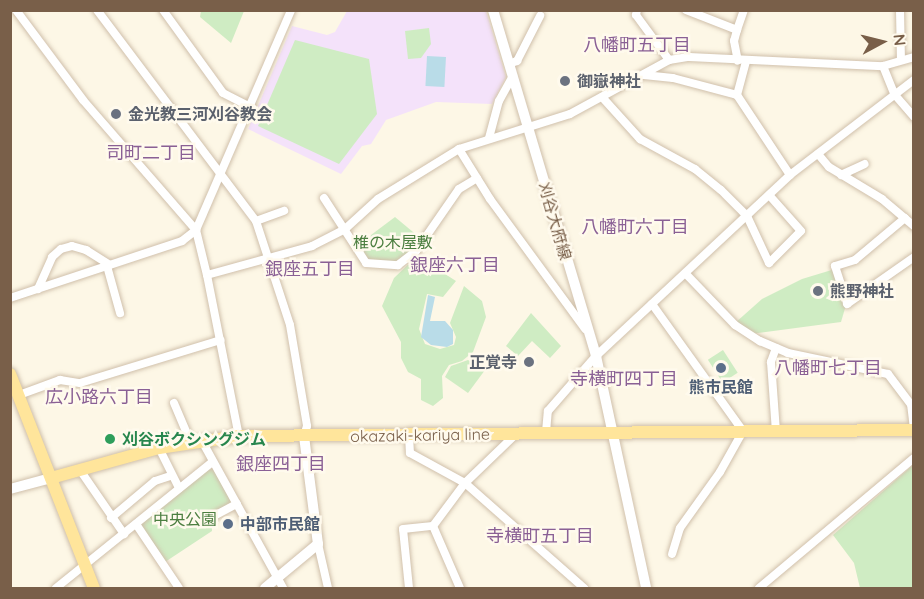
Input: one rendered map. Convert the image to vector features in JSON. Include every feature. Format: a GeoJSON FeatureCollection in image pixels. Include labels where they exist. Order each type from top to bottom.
{"type":"FeatureCollection","features":[{"type":"Feature","properties":{"kind":"main road","name":"刈谷大府線"},"geometry":{"type":"LineString","coordinates":[[493,10],[596,356],[646,588]]}},
{"type":"Feature","properties":{"kind":"main road"},"geometry":{"type":"LineString","coordinates":[[12,380],[94,588]]}},
{"type":"Feature","properties":{"kind":"main road","name":"okazaki-kariya line"},"geometry":{"type":"LineString","coordinates":[[51,478],[159,448],[239,436],[914,428]]}},
{"type":"Feature","properties":{"kind":"main road"},"geometry":{"type":"LineString","coordinates":[[265,588],[318,544],[304,436]]}},
{"type":"Feature","properties":{"kind":"main road"},"geometry":{"type":"LineString","coordinates":[[10,489],[51,478]]}},
{"type":"Feature","properties":{"kind":"street"},"geometry":{"type":"LineString","coordinates":[[16,10],[83,100],[196,230],[221,340],[239,436]]}},
{"type":"Feature","properties":{"kind":"street"},"geometry":{"type":"LineString","coordinates":[[97,10],[256,220],[270,257],[290,325],[307,426],[304,436]]}},
{"type":"Feature","properties":{"kind":"street"},"geometry":{"type":"LineString","coordinates":[[163,10],[223,93],[252,108]]}},
{"type":"Feature","properties":{"kind":"street"},"geometry":{"type":"LineString","coordinates":[[10,298],[182,241],[196,230],[252,108],[291,10]]}},
{"type":"Feature","properties":{"kind":"street"},"geometry":{"type":"LineString","coordinates":[[637,10],[636,15],[669,60]]}},
{"type":"Feature","properties":{"kind":"street"},"geometry":{"type":"LineString","coordinates":[[737,95],[742,61],[734,41],[744,10]]}},
{"type":"Feature","properties":{"kind":"street"},"geometry":{"type":"LineString","coordinates":[[900,10],[901,60]]}},
{"type":"Feature","properties":{"kind":"street"},"geometry":{"type":"LineString","coordinates":[[688,11],[737,30]]}},
{"type":"Feature","properties":{"kind":"street"},"geometry":{"type":"LineString","coordinates":[[509,64],[517,61],[540,16]]}},
{"type":"Feature","properties":{"kind":"street"},"geometry":{"type":"LineString","coordinates":[[207,275],[312,246],[344,230],[378,199],[459,149],[570,114],[669,60],[689,57],[883,66],[914,57]]}},
{"type":"Feature","properties":{"kind":"street"},"geometry":{"type":"LineString","coordinates":[[883,66],[895,95],[914,117]]}},
{"type":"Feature","properties":{"kind":"street"},"geometry":{"type":"LineString","coordinates":[[644,75],[673,78],[737,95],[790,175]]}},
{"type":"Feature","properties":{"kind":"street"},"geometry":{"type":"LineString","coordinates":[[489,138],[499,101],[513,76]]}},
{"type":"Feature","properties":{"kind":"street"},"geometry":{"type":"LineString","coordinates":[[546,432],[548,411],[596,356],[790,175],[914,80]]}},
{"type":"Feature","properties":{"kind":"street"},"geometry":{"type":"LineString","coordinates":[[602,97],[640,139],[695,169],[747,216],[769,263],[801,231],[769,195]]}},
{"type":"Feature","properties":{"kind":"street"},"geometry":{"type":"LineString","coordinates":[[459,149],[477,178],[590,335]]}},
{"type":"Feature","properties":{"kind":"street"},"geometry":{"type":"LineString","coordinates":[[818,154],[841,175],[882,199],[914,226]]}},
{"type":"Feature","properties":{"kind":"street"},"geometry":{"type":"LineString","coordinates":[[841,175],[865,164]]}},
{"type":"Feature","properties":{"kind":"street"},"geometry":{"type":"LineString","coordinates":[[324,198],[366,263],[398,266],[416,251],[459,189],[477,178]]}},
{"type":"Feature","properties":{"kind":"street"},"geometry":{"type":"LineString","coordinates":[[256,220],[284,211]]}},
{"type":"Feature","properties":{"kind":"street"},"geometry":{"type":"LineString","coordinates":[[905,218],[855,260],[836,266],[848,304],[914,256]]}},
{"type":"Feature","properties":{"kind":"street"},"geometry":{"type":"LineString","coordinates":[[38,289],[52,257],[61,249],[72,246],[86,250],[109,266],[120,313]]}},
{"type":"Feature","properties":{"kind":"street"},"geometry":{"type":"LineString","coordinates":[[686,274],[735,325],[776,348],[888,374],[912,404],[914,428]]}},
{"type":"Feature","properties":{"kind":"street"},"geometry":{"type":"LineString","coordinates":[[652,304],[743,431],[720,472],[680,528],[672,554]]}},
{"type":"Feature","properties":{"kind":"street"},"geometry":{"type":"LineString","coordinates":[[19,395],[60,380],[80,383],[221,340]]}},
{"type":"Feature","properties":{"kind":"street"},"geometry":{"type":"LineString","coordinates":[[776,348],[771,362],[777,431]]}},
{"type":"Feature","properties":{"kind":"street"},"geometry":{"type":"LineString","coordinates":[[174,403],[196,442],[237,504],[283,588]]}},
{"type":"Feature","properties":{"kind":"street"},"geometry":{"type":"LineString","coordinates":[[409,588],[403,529],[433,526],[465,483],[518,433]]}},
{"type":"Feature","properties":{"kind":"street"},"geometry":{"type":"LineString","coordinates":[[409,435],[410,453],[465,483],[584,588]]}},
{"type":"Feature","properties":{"kind":"street"},"geometry":{"type":"LineString","coordinates":[[159,448],[170,476],[179,488]]}},
{"type":"Feature","properties":{"kind":"street"},"geometry":{"type":"LineString","coordinates":[[759,588],[914,458]]}},
{"type":"Feature","properties":{"kind":"street"},"geometry":{"type":"LineString","coordinates":[[56,588],[211,463]]}},
{"type":"Feature","properties":{"kind":"street"},"geometry":{"type":"LineString","coordinates":[[80,470],[124,534]]}},
{"type":"Feature","properties":{"kind":"street"},"geometry":{"type":"LineString","coordinates":[[111,518],[155,481],[170,476]]}},
{"type":"Feature","properties":{"kind":"street"},"geometry":{"type":"LineString","coordinates":[[214,516],[237,504]]}},
{"type":"Feature","properties":{"kind":"street"},"geometry":{"type":"LineString","coordinates":[[136,524],[179,588]]}},
{"type":"Feature","properties":{"kind":"street"},"geometry":{"type":"LineString","coordinates":[[433,526],[460,588]]}},
{"type":"Feature","properties":{"kind":"street"},"geometry":{"type":"LineString","coordinates":[[318,544],[327,588]]}},
{"type":"Feature","properties":{"kind":"shaded area"},"geometry":{"type":"Polygon","coordinates":[[[347,11],[486,11],[506,77],[492,104],[436,102],[386,120],[371,144],[362,146],[341,174],[248,129],[292,26],[327,35],[335,32],[347,11]]]}},
{"type":"Feature","properties":{"kind":"green space"},"geometry":{"type":"Polygon","coordinates":[[[201,11],[244,11],[231,43],[200,17],[201,11]]]}},
{"type":"Feature","properties":{"kind":"green space"},"geometry":{"type":"Polygon","coordinates":[[[429,28],[431,44],[421,58],[408,59],[405,31],[429,28]]]}},
{"type":"Feature","properties":{"kind":"green space"},"geometry":{"type":"Polygon","coordinates":[[[295,40],[369,59],[377,114],[339,164],[258,126],[295,40]]]}},
{"type":"Feature","properties":{"kind":"green space","name":"椎の木屋敷"},"geometry":{"type":"Polygon","coordinates":[[[395,217],[419,237],[413,249],[397,262],[367,260],[360,252],[371,235],[395,217]]]}},
{"type":"Feature","properties":{"kind":"green space"},"geometry":{"type":"Polygon","coordinates":[[[417,256],[456,281],[443,297],[427,294],[419,329],[425,344],[440,349],[454,345],[456,337],[450,323],[464,286],[482,301],[486,317],[473,352],[462,361],[449,365],[442,376],[443,398],[433,406],[421,400],[421,379],[408,372],[401,358],[401,342],[382,306],[394,278],[417,256]]]}},
{"type":"Feature","properties":{"kind":"green space"},"geometry":{"type":"Polygon","coordinates":[[[835,269],[846,305],[841,322],[750,334],[735,323],[762,299],[802,279],[835,269]]]}},
{"type":"Feature","properties":{"kind":"green space"},"geometry":{"type":"Polygon","coordinates":[[[531,313],[561,346],[550,358],[532,341],[518,356],[506,346],[531,313]]]}},
{"type":"Feature","properties":{"kind":"green space"},"geometry":{"type":"Polygon","coordinates":[[[723,350],[738,373],[723,382],[708,360],[723,350]]]}},
{"type":"Feature","properties":{"kind":"green space"},"geometry":{"type":"Polygon","coordinates":[[[468,360],[485,370],[468,393],[445,377],[451,366],[468,360]]]}},
{"type":"Feature","properties":{"kind":"green space"},"geometry":{"type":"Polygon","coordinates":[[[913,465],[913,588],[860,588],[854,563],[833,535],[913,465]]]}},
{"type":"Feature","properties":{"kind":"green space","name":"中央公園"},"geometry":{"type":"Polygon","coordinates":[[[213,469],[232,502],[211,515],[212,531],[165,562],[140,525],[207,470],[213,469]]]}},
{"type":"Feature","properties":{"kind":"water"},"geometry":{"type":"Polygon","coordinates":[[[427,56],[446,57],[444,87],[425,86],[427,56]]]}},
{"type":"Feature","properties":{"kind":"water"},"geometry":{"type":"Polygon","coordinates":[[[428,295],[435,297],[430,321],[445,321],[453,330],[453,344],[447,347],[431,345],[421,337],[428,295]]]}},
{"type":"Feature","properties":{"kind":"place","name":"御嶽神社"},"geometry":{"type":"Point","coordinates":[565,81]}},
{"type":"Feature","properties":{"kind":"place","name":"金光教三河刈谷教会"},"geometry":{"type":"Point","coordinates":[116,114]}},
{"type":"Feature","properties":{"kind":"place","name":"熊野神社"},"geometry":{"type":"Point","coordinates":[818,291]}},
{"type":"Feature","properties":{"kind":"place","name":"正覚寺"},"geometry":{"type":"Point","coordinates":[529,362]}},
{"type":"Feature","properties":{"kind":"place","name":"熊市民館"},"geometry":{"type":"Point","coordinates":[721,368]}},
{"type":"Feature","properties":{"kind":"place","name":"刈谷ボクシングジム"},"geometry":{"type":"Point","coordinates":[110,439]}},
{"type":"Feature","properties":{"kind":"place","name":"中部市民館"},"geometry":{"type":"Point","coordinates":[228,524]}},
{"type":"Feature","properties":{"kind":"district","name":"八幡町五丁目"},"geometry":{"type":"Point","coordinates":[637,45]}},
{"type":"Feature","properties":{"kind":"district","name":"司町二丁目"},"geometry":{"type":"Point","coordinates":[151,153]}},
{"type":"Feature","properties":{"kind":"district","name":"八幡町六丁目"},"geometry":{"type":"Point","coordinates":[635,227]}},
{"type":"Feature","properties":{"kind":"district","name":"銀座六丁目"},"geometry":{"type":"Point","coordinates":[455,265]}},
{"type":"Feature","properties":{"kind":"district","name":"銀座五丁目"},"geometry":{"type":"Point","coordinates":[310,269]}},
{"type":"Feature","properties":{"kind":"district","name":"八幡町七丁目"},"geometry":{"type":"Point","coordinates":[828,368]}},
{"type":"Feature","properties":{"kind":"district","name":"寺横町四丁目"},"geometry":{"type":"Point","coordinates":[624,379]}},
{"type":"Feature","properties":{"kind":"district","name":"広小路六丁目"},"geometry":{"type":"Point","coordinates":[99,397]}},
{"type":"Feature","properties":{"kind":"district","name":"銀座四丁目"},"geometry":{"type":"Point","coordinates":[281,464]}},
{"type":"Feature","properties":{"kind":"district","name":"寺横町五丁目"},"geometry":{"type":"Point","coordinates":[540,536]}}]}
